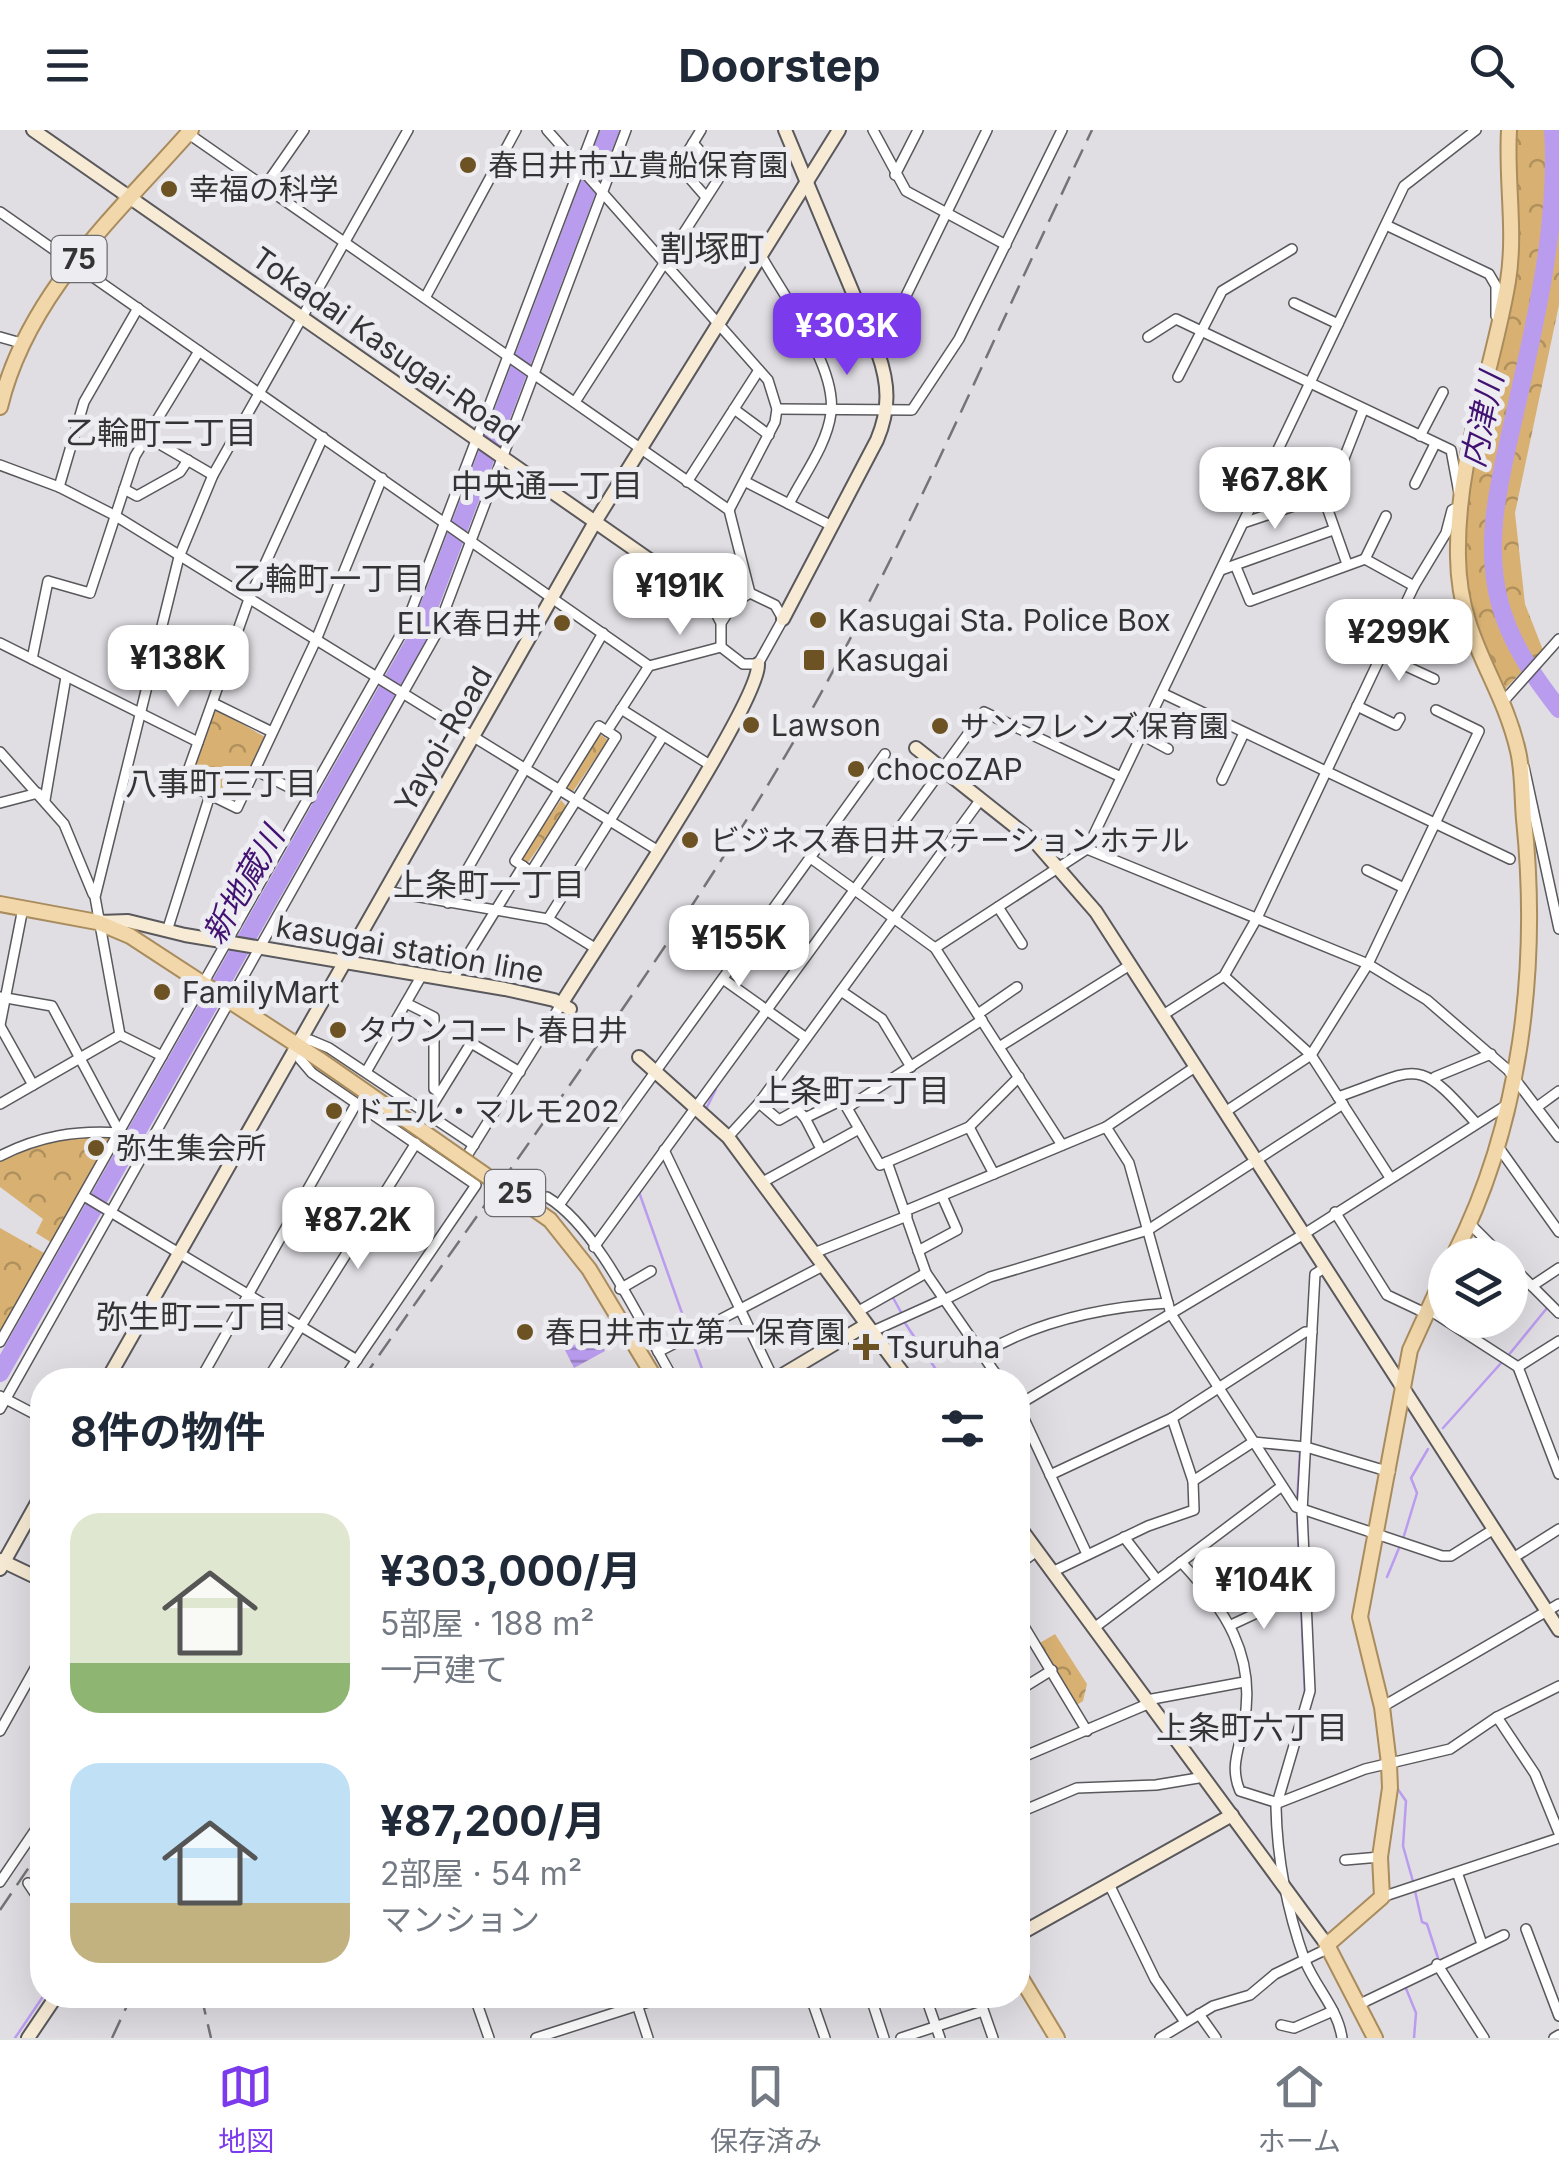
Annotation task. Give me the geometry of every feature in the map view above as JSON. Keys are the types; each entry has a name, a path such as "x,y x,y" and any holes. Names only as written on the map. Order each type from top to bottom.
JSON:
{"main road":[{"path":"1463,1238 1497,1144 1514,1079 1532,896 1519,755 1464,614 1458,574 1460,501 1471,423 1496,336 1511,247 1508,130"},
{"name":"75","path":"0,407 20,343 44,302 188,131"},
{"name":"25","path":"0,904 97,922 152,947 550,1220 589,1269 649,1368"},
{"path":"1375,2038 1328,1947 1382,1897 1380,1858 1390,1788 1389,1764 1382,1706 1360,1618 1404,1387 1428,1304"},
{"path":"1030,1994 1056,2038"}],"street":[{"name":"Tokadai Kasugai-Road","path":"34,130 710,602"},
{"path":"264,186 304,130"},
{"path":"94,897 180,557 214,475 258,392 408,130"},
{"path":"425,298 516,130"},
{"path":"547,130 768,380 777,408 770,436 729,510"},
{"path":"0,1342 379,680 405,627 448,524 594,130"},
{"path":"30,1413 2,1401 435,636 600,190 626,130"},
{"path":"701,130 678,166 706,197"},
{"path":"721,647 743,664 758,664 877,440 887,410 888,388 878,352 785,130"},
{"name":"Yayoi-Road","path":"114,1368 595,522 809,184 839,130"},
{"path":"873,130 906,191 1006,245"},
{"path":"896,175 918,130"},
{"path":"878,352 987,130"},
{"path":"777,408 912,410 959,339 1062,130"},
{"path":"934,948 1087,848 1404,186 1476,130"},
{"path":"188,131 729,510 750,592 774,605 783,619"},
{"path":"574,402 721,175 693,143"},
{"path":"0,212 649,666"},
{"path":"1386,225 1488,274 1496,286 1496,336"},
{"path":"1178,377 1222,291 1292,249"},
{"path":"762,259 823,366 832,410 824,438 789,504"},
{"path":"1294,303 1338,324"},
{"path":"60,487 84,402 138,308"},
{"path":"1148,337 1176,319 1451,450 1460,501 1414,586 1257,918 1224,976 1163,1015"},
{"path":"0,337 20,343"},
{"path":"32,659 48,581 90,594 114,516 146,436 199,351"},
{"path":"687,482 759,370"},
{"path":"1420,436 1443,392"},
{"path":"734,409 770,436"},
{"path":"1242,523 1330,494 1363,410"},
{"path":"146,436 214,475"},
{"path":"323,437 249,599 184,782 237,808 316,640 382,478"},
{"path":"1415,484 1435,444"},
{"path":"124,489 137,496 180,472 188,460"},
{"path":"0,465 60,487 114,516 656,850"},
{"path":"746,482 832,526"},
{"path":"1324,496 1347,564"},
{"path":"1365,559 1386,516"},
{"path":"1221,570 1236,568 1333,530"},
{"path":"1236,568 1250,601 1365,559 1414,586"},
{"path":"721,623 734,603 750,592"},
{"path":"710,602 734,603"},
{"path":"710,602 721,623 721,647"},
{"path":"448,903 603,632"},
{"path":"1501,704 1559,639"},
{"path":"0,643 198,742"},
{"path":"607,731 649,666 721,647"},
{"path":"1382,655 1434,679"},
{"name":"kasugai station line","path":"97,922 128,921 168,928 230,943 453,980 566,1006 595,948 756,684 758,664"},
{"path":"42,796 66,677"},
{"path":"1162,694 1510,859"},
{"path":"213,703 272,732"},
{"path":"1357,706 1396,725 1400,718"},
{"path":"621,710 710,764"},
{"path":"1225,1112 1311,1055 1368,964 1479,732 1436,710"},
{"path":"594,1247 984,712 1121,777"},
{"path":"600,726 616,736 531,872 515,861 559,790 600,726"},
{"path":"1222,780 1244,733"},
{"path":"1142,735 1168,749"},
{"path":"548,919 663,736"},
{"path":"916,748 1060,867 1096,912 1513,1558 1553,1607 1559,1630"},
{"path":"0,752 42,796 71,838 94,897 120,1035"},
{"path":"559,1204 885,754"},
{"path":"1519,755 1530,780 1559,928"},
{"path":"255,770 310,798"},
{"path":"168,928 210,795"},
{"path":"0,803 42,796"},
{"path":"728,1138 760,1104 981,798"},
{"path":"1087,848 1368,964 1427,1000 1491,1054 1557,1130"},
{"path":"812,859 934,948 1062,1145"},
{"path":"453,980 523,866"},
{"path":"1367,870 1404,888"},
{"path":"385,891 548,919 595,948"},
{"path":"998,907 1022,944"},
{"path":"23,908 0,1026 33,1085"},
{"path":"999,1047 1130,965"},
{"path":"366,1072 422,976"},
{"path":"1224,976 1311,1055 1390,1176"},
{"path":"723,979 806,1038"},
{"path":"850,1106 912,1067 1017,986"},
{"path":"841,991 882,1020 912,1067"},
{"path":"3,998 52,1006 120,1132"},
{"path":"406,1002 434,1018 434,1089 440,1092"},
{"path":"457,1171 566,1006"},
{"path":"120,1035 162,1056"},
{"path":"0,1104 120,1035"},
{"path":"351,1368 476,1184 312,1073 300,1059 298,1045 310,1040 366,1072 474,1145"},
{"path":"426,1114 471,1042 520,1072"},
{"path":"796,1367 869,1329 990,1277 1148,1230 1256,1161 1341,1100 1410,1072 1435,1077 1491,1054"},
{"path":"638,1057 696,1105 728,1138 899,1368"},
{"path":"814,1253 1106,1127 1196,1067"},
{"path":"805,1118 840,1101 850,1106 880,1165 969,1126 1018,1077"},
{"path":"1435,1077 1476,1122"},
{"path":"774,1082 795,1111 805,1118 820,1148"},
{"path":"1536,1107 1559,1090"},
{"path":"207,1368 356,1104"},
{"path":"760,1104 780,1120 795,1111"},
{"path":"1030,1398 1170,1308 1304,1234 1505,1106"},
{"path":"969,1126 994,1174"},
{"path":"1106,1127 1129,1163 1170,1308 1218,1388 1302,1511 1451,1556 1494,1528"},
{"path":"762,1182 859,1129"},
{"path":"0,1156 45,1137 120,1132"},
{"path":"275,1368 416,1143"},
{"path":"1497,1144 1559,1232"},
{"path":"664,1150 768,1368"},
{"path":"887,1162 926,1273 992,1368"},
{"path":"918,1251 957,1230 942,1196"},
{"path":"86,1197 357,1360"},
{"path":"547,1198 559,1204 594,1247 667,1368"},
{"path":"1335,1212 1386,1295 1425,1310 1518,1367 1559,1474"},
{"path":"1470,1224 1484,1238"},
{"path":"658,1352 823,1266"},
{"path":"1326,1267 1316,1274 1302,1511 1310,1691 1278,1803 1277,1826 1286,1885 1305,1960 1333,2011 1342,2038"},
{"path":"1532,1286 1559,1268"},
{"path":"620,1289 651,1271"},
{"path":"857,1312 926,1273"},
{"path":"1528,1282 1559,1313"},
{"path":"982,1354 1028,1330 1132,1306 1170,1308"},
{"path":"1050,1476 1172,1418 1312,1332"},
{"path":"1518,1367 1559,1341"},
{"path":"1052,1572 1124,1537 1194,1510 1193,1481 1172,1418"},
{"path":"1030,1432 1087,1554"},
{"path":"1193,1481 1254,1442 1306,1448 1390,1472"},
{"path":"1094,1628 1282,1486"},
{"path":"30,1515 2,1563 30,1575"},
{"path":"1513,1558 1559,1529"},
{"path":"1124,1537 1156,1580"},
{"path":"1030,1542 1328,1947 1275,1974 1250,1995 1199,2014 1160,2038"},
{"path":"1030,1557 1037,1551"},
{"path":"1181,1562 1219,1602 1231,1624 1244,1682 1245,1722 1234,1762 1240,1791"},
{"path":"1219,1602 1240,1590"},
{"path":"1231,1624 1276,1604"},
{"path":"1382,1706 1553,1607"},
{"path":"1030,1634 1088,1732"},
{"path":"1030,1684 1052,1670"},
{"path":"0,1731 30,1677"},
{"path":"1030,1755 1148,1702 1244,1682"},
{"path":"1222,1801 1240,1791 1278,1803 1389,1764 1450,1749 1497,1717 1559,1686"},
{"path":"1382,1897 1458,1875 1559,1836 1534,1774 1497,1717"},
{"path":"1030,1808 1077,1788 1156,1785 1204,1776"},
{"path":"1030,1928 1232,1816"},
{"path":"0,1882 4,1866 30,1835"},
{"path":"1345,1860 1380,1858"},
{"path":"1458,1875 1482,1944"},
{"path":"1110,1884 1154,1979 1185,2022"},
{"path":"1526,1929 1559,2016"},
{"path":"1360,2004 1436,1964 1504,1935"},
{"path":"1436,1964 1484,2038"},
{"path":"28,2038 48,2008"},
{"path":"478,2008 489,2038"},
{"path":"536,2038 615,2008"},
{"path":"639,2008 648,2038"},
{"path":"815,2008 825,2038"},
{"path":"874,2008 884,2038"},
{"path":"930,2008 940,2038"},
{"path":"982,2008 993,2038"},
{"path":"901,2038 983,2011"},
{"path":"1282,2025 1294,2028 1333,2011"},
{"path":"1199,2014 1216,2038"}],"green space":[{"path":"1510,130 1559,130 1559,305 1515,513 1525,604 1543,650 1501,693 1477,643 1463,588 1464,495 1506,311"},
{"path":"218,710 265,737 236,799 231,801 191,777"},
{"path":"599,733 608,740 572,793 566,785"},
{"path":"561,800 567,807 527,864 522,857"},
{"path":"109,1136 111,1140 52,1243 36,1233 43,1219 0,1187 0,1161 56,1139"},
{"path":"0,1228 46,1254 0,1334"},
{"path":"1055,1634 1087,1684 1083,1701 1075,1706 1038,1644"}],"shaded area":[{"path":"595,1334 605,1351 574,1368 565,1350"}],"waterway":[{"name":"新地蔵川","path":"0,1373 418,636 610,130"},
{"name":"内津川","path":"1553,130 1549,235 1500,481 1493,555 1500,604 1510,633 1559,709"},
{"name":"内津川","path":"1552,218 1559,219"},
{"path":"1501,1101 1506,1085"},
{"path":"707,1107 716,1089"},
{"path":"639,1192 688,1330"},
{"path":"892,1296 902,1314"},
{"path":"1507,1357 1547,1308"},
{"path":"905,1323 935,1368"},
{"path":"691,1338 702,1368"},
{"path":"1443,1428 1502,1362"},
{"path":"1301,1444 1305,1382"},
{"path":"1403,1539 1417,1493 1411,1478 1428,1449"},
{"path":"1297,1503 1300,1451"},
{"path":"1297,1512 1305,1696"},
{"path":"1387,1577 1399,1548"},
{"path":"1397,1788 1406,1801 1403,1846 1414,1885"},
{"path":"1272,1812 1276,1858"},
{"path":"1415,1891 1422,1922 1427,1924 1438,1958"},
{"path":"1405,1986 1416,2013 1414,2038"},
{"path":"15,2038 35,2008"}],"railway":[{"path":"370,1368 639,985 794,741 912,515 1092,130"},
{"path":"0,1910 30,1866"},
{"path":"112,2038 126,2008"},
{"path":"204,2008 211,2038"}],"place":[{"name":"春日井市立貴船保育園","path":"468,165"},
{"name":"幸福の科学","path":"169,189"},
{"name":"Kasugai Sta. Police Box","path":"818,620"},
{"name":"ELK春日井","path":"562,623"},
{"name":"Kasugai","path":"814,660"},
{"name":"Lawson","path":"751,725"},
{"name":"サンフレンズ保育園","path":"940,726"},
{"name":"chocoZAP","path":"856,769"},
{"name":"ビジネス春日井ステーションホテル","path":"690,840"},
{"name":"FamilyMart","path":"162,992"},
{"name":"タウンコート春日井","path":"338,1030"},
{"name":"ドエル・マルモ202","path":"334,1111"},
{"name":"弥生集会所","path":"96,1148"},
{"name":"春日井市立第一保育園","path":"525,1332"},
{"name":"Tsuruha","path":"866,1347"}],"district":[{"name":"割塚町","path":"712,248"},
{"name":"乙輪町二丁目","path":"161,432"},
{"name":"中央通一丁目","path":"547,485"},
{"name":"乙輪町一丁目","path":"329,578"},
{"name":"八事町三丁目","path":"221,783"},
{"name":"上条町一丁目","path":"489,884"},
{"name":"上条町二丁目","path":"854,1090"},
{"name":"弥生町二丁目","path":"192,1316"},
{"name":"上条町六丁目","path":"1252,1727"}]}
